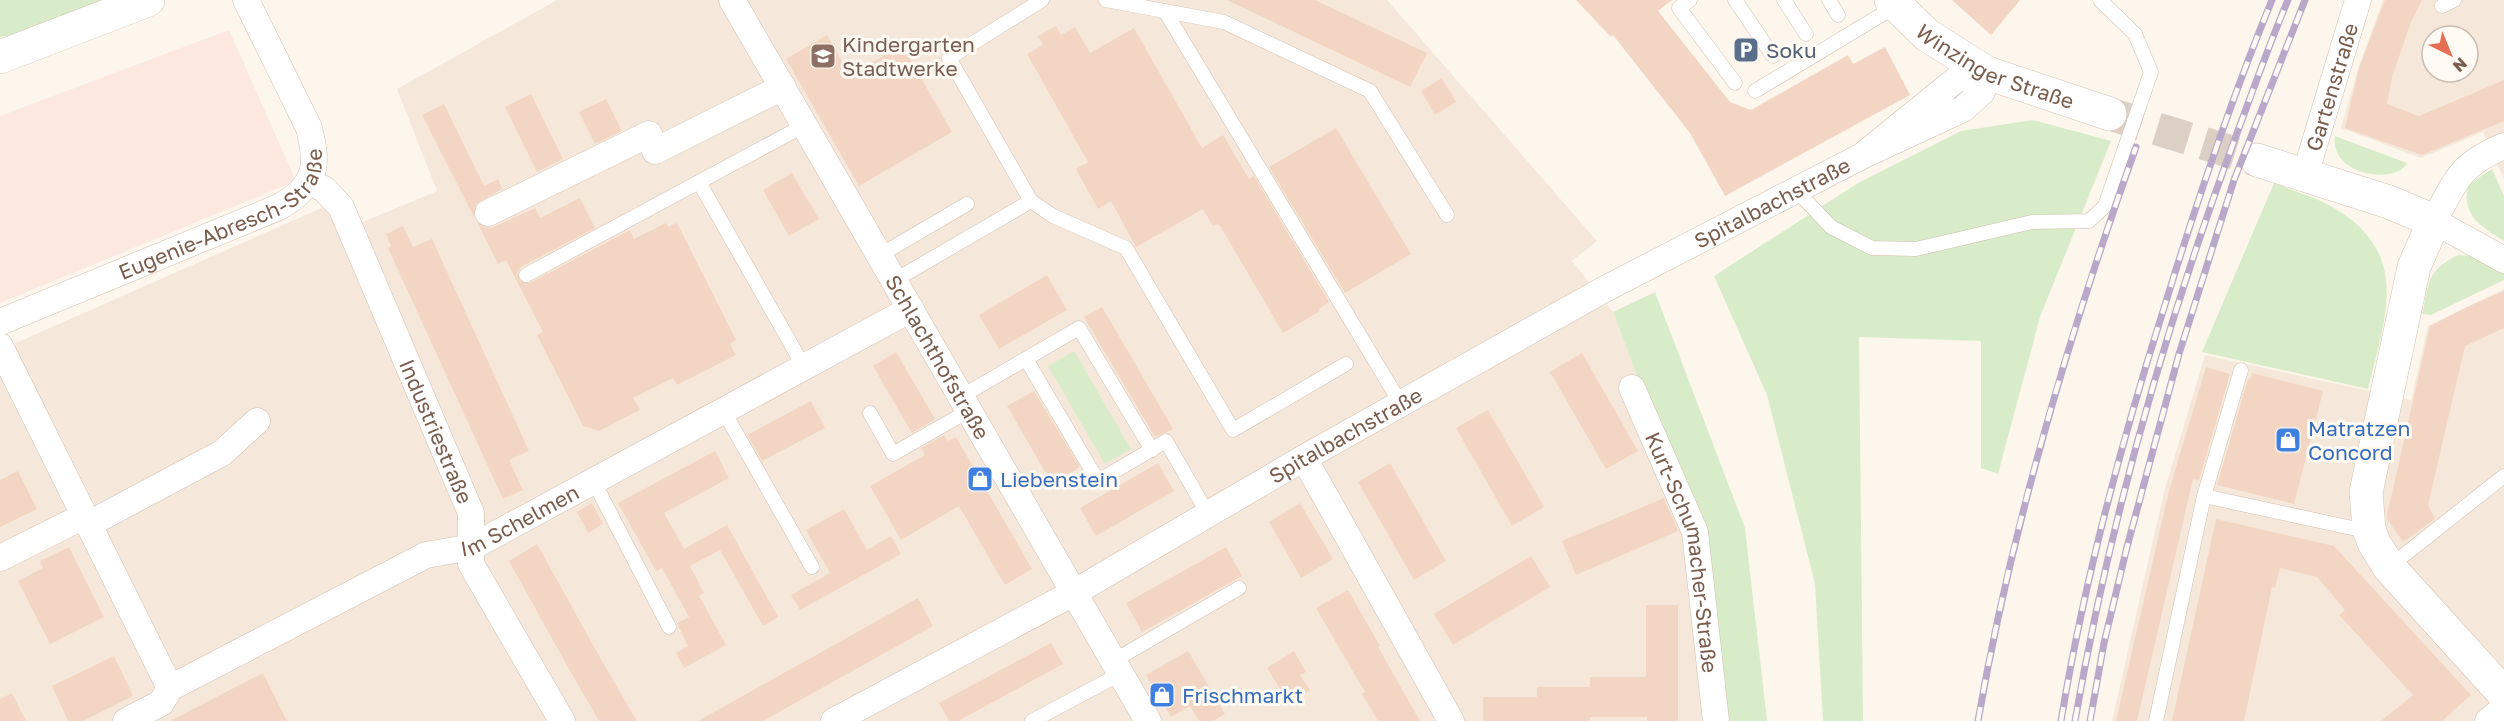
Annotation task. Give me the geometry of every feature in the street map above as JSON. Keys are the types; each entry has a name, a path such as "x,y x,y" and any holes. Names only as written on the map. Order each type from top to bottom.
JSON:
{"street":[{"path":"0,57 148,0"},
{"name":"Eugenie-Abresch-Straße","path":"0,322 279,207 295,198 309,182 315,151 309,128 246,0"},
{"name":"Schlachthofstraße","path":"732,0 1148,721"},
{"name":"Gartenstraße","path":"2305,175 2358,0"},
{"name":"Winzinger Straße","path":"1894,3 1927,35 1987,73 2110,114"},
{"name":"Spitalbachstraße","path":"834,721 1075,592 1304,458 1603,291 1862,156 1957,79 1987,73"},
{"path":"488,213 649,134 656,151 783,87"},
{"path":"2504,146 2467,166 2457,179 2434,221 2414,267 2366,492 2369,529 2374,543 2389,567 2504,694"},
{"path":"2257,160 2360,192 2434,221 2504,260"},
{"name":"Industriestraße","path":"309,182 324,189 341,207 471,513 471,564 562,721"},
{"path":"2360,192 2379,205 2401,229 2412,254 2414,267"},
{"name":"Im Schelmen","path":"126,721 161,703 170,688 426,555 472,547 911,309"},
{"path":"0,346 170,688"},
{"name":"Kurt-Schumacher-Straße","path":"1632,388 1695,532 1716,721"},
{"path":"0,558 86,520 222,453 257,421"},
{"path":"1304,458 1451,721"},
{"path":"2488,721 2504,708"}],"lane":[{"path":"1042,0 949,58 1031,201 1053,216 1126,248 1233,430 1346,364"},
{"path":"1106,0 1224,22 1370,91 1447,215"},
{"path":"1690,0 1679,8 1735,83"},
{"path":"1735,0 1773,56"},
{"path":"1784,0 1806,34"},
{"path":"1829,0 1838,15"},
{"path":"1796,190 1831,227 1872,248 1916,249 2032,222 2089,221 2104,206 2151,72 2135,34 2100,0"},
{"path":"1755,91 1894,3"},
{"path":"1165,11 1401,404"},
{"path":"526,274 805,125"},
{"path":"699,182 804,367"},
{"path":"895,280 1031,201"},
{"path":"880,255 967,204"},
{"path":"870,413 893,454 1026,358 1079,328 1152,450"},
{"path":"1026,358 1098,481 1166,441 1208,514"},
{"path":"2156,721 2204,496 2241,370"},
{"path":"723,410 812,567"},
{"path":"2389,567 2504,476"},
{"path":"593,480 669,627"},
{"path":"2204,496 2352,528 2369,529"},
{"path":"1032,721 1239,588"}],"shaded area":[{"path":"557,0 1387,0 1597,241 1572,261 1613,312 1670,465 1728,721 0,721 0,350 326,206 346,229 437,191 397,89"},
{"path":"2383,0 2504,0 2504,179 2483,132 2421,158 2341,128 2358,69"},
{"path":"229,30 296,181 0,303 0,116"},
{"path":"2504,289 2504,721 2112,721 2164,492 2205,355 2411,400 2428,326"}],"green space":[{"path":"0,0 105,0 0,37"},
{"path":"2033,120 2111,141 2040,317 1998,474 1981,468 1981,341 1859,337 1863,721 1823,721 1815,584 1767,395 1714,276 1858,183 1961,131"},
{"path":"2335,136 2407,163 2401,170 2391,174 2365,173 2342,160 2336,150"},
{"path":"2492,169 2504,196 2504,241 2480,225 2470,212 2468,205 2468,185"},
{"path":"2274,183 2334,208 2359,226 2375,246 2384,267 2387,289 2381,337 2368,389 2202,352"},
{"path":"2458,255 2474,256 2504,271 2504,280 2431,315 2422,314 2431,278 2440,267"},
{"path":"1655,292 1745,528 1767,721 1728,721 1670,465 1613,312"},
{"path":"1074,351 1131,449 1105,464 1048,366"}],"building":[{"path":"1227,0 1315,0 1427,53 1410,87"},
{"path":"1576,0 1672,0 1658,11 1730,102 1751,110 1848,55 1853,64 1885,47 1910,95 1725,196 1690,133 1613,35 1611,37"},
{"path":"1952,0 2020,0 1991,35"},
{"path":"2385,0 2422,0 2411,22 2392,77 2387,104 2419,116 2504,80 2504,121 2422,155 2345,128 2359,68"},
{"path":"1056,26 1061,35 1075,27 1090,53 1134,28 1202,148 1223,135 1249,179 1254,176 1329,302 1319,309 1320,311 1283,333 1219,224 1213,226 1203,209 1136,247 1111,201 1098,209 1076,169 1088,162 1027,54 1043,45 1038,36"},
{"path":"827,35 850,75 902,45 952,132 859,186 786,59"},
{"path":"1442,78 1456,102 1435,115 1421,91"},
{"path":"531,94 563,159 537,172 505,107"},
{"path":"606,99 622,131 595,144 579,112"},
{"path":"444,104 484,186 498,179 502,189 476,204 474,217 422,115"},
{"path":"1336,128 1411,254 1345,293 1269,167"},
{"path":"792,173 819,219 789,236 763,190"},
{"path":"580,198 595,228 521,267 517,274 521,282 530,283 630,230 634,239 666,223 668,227 677,223 736,340 730,344 736,355 677,385 673,378 633,398 640,410 599,431 583,426 537,335 543,332 506,260 498,264 477,222 486,228 494,227 535,208 540,218"},
{"path":"403,226 413,247 432,239 529,451 509,460 523,490 503,499 388,248 391,246 386,234"},
{"path":"1047,275 1067,310 999,349 979,315"},
{"path":"2504,291 2504,328 2465,346 2428,505 2435,519 2403,542 2387,519 2387,515 2430,326"},
{"path":"1102,307 1173,429 1155,437 1084,317"},
{"path":"896,352 935,419 912,433 873,366"},
{"path":"1582,353 1638,451 1606,469 1550,372"},
{"path":"2206,367 2230,374 2199,480 2193,479 2137,721 2116,721 2169,491"},
{"path":"2252,373 2323,391 2294,504 2217,485 2248,379 2250,380"},
{"path":"1034,391 1080,467 1052,484 1007,406"},
{"path":"811,401 825,428 762,461 747,435"},
{"path":"1488,410 1544,507 1512,526 1456,428"},
{"path":"944,435 948,441 956,437 1032,569 1005,585 959,506 901,540 870,486 925,455 921,448"},
{"path":"715,451 729,478 664,513 684,549 727,525 778,617 763,626 720,550 690,566 704,593 699,596 726,645 684,668 676,653 688,646 677,623 689,617 662,568 656,571 618,503"},
{"path":"1158,463 1174,491 1096,536 1080,508"},
{"path":"1390,463 1446,561 1414,580 1358,482"},
{"path":"18,471 37,509 0,527 0,480"},
{"path":"1664,498 1678,531 1576,575 1562,541"},
{"path":"592,503 603,524 588,533 577,512"},
{"path":"1300,503 1333,559 1301,578 1269,522"},
{"path":"844,509 867,550 891,536 901,554 800,610 791,595 830,573 806,530"},
{"path":"2216,519 2334,546 2471,695 2442,721 2381,721 2413,695 2339,615 2345,610 2317,577 2280,568 2275,588 2272,587 2244,721 2172,721"},
{"path":"537,544 637,721 599,721 569,669 509,561"},
{"path":"69,547 104,617 50,644 18,581 43,568 40,561"},
{"path":"1226,547 1242,576 1142,632 1126,603"},
{"path":"1531,556 1550,587 1453,645 1434,614"},
{"path":"1348,590 1420,721 1378,721 1362,694 1365,692 1316,608"},
{"path":"918,598 933,626 763,721 698,721"},
{"path":"1646,605 1678,605 1678,721 1647,721 1647,717 1590,717 1590,721 1483,721 1483,697 1537,697 1537,687 1590,687 1590,677 1646,677"},
{"path":"1051,643 1063,664 958,721 949,721 939,703"},
{"path":"1188,651 1225,714 1213,721 1199,721 1190,706 1171,717 1146,675"},
{"path":"1294,651 1306,672 1300,675 1310,690 1289,703 1267,668"},
{"path":"114,656 133,696 83,721 68,721 52,686"},
{"path":"263,673 287,721 170,721"},
{"path":"12,693 26,721 0,721 0,699"}],"tunnel":[{"path":"2110,114 2257,160"}],"railway":[{"path":"2061,721 2092,564 2133,410 2201,191 2272,0"},
{"path":"2075,721 2104,574 2162,357 2208,214 2288,0"},
{"path":"2090,721 2104,643 2127,547 2179,354 2234,180 2305,0"},
{"path":"1978,721 2025,503 2088,288 2136,147"}],"place":[{"name":"Soku","path":"1746,50"},
{"name":"Kindergarten Stadtwerke","path":"823,56"},
{"name":"Matratzen Concord","path":"2288,440"},
{"name":"Liebenstein","path":"980,479"},
{"name":"Frischmarkt","path":"1162,695"}]}
